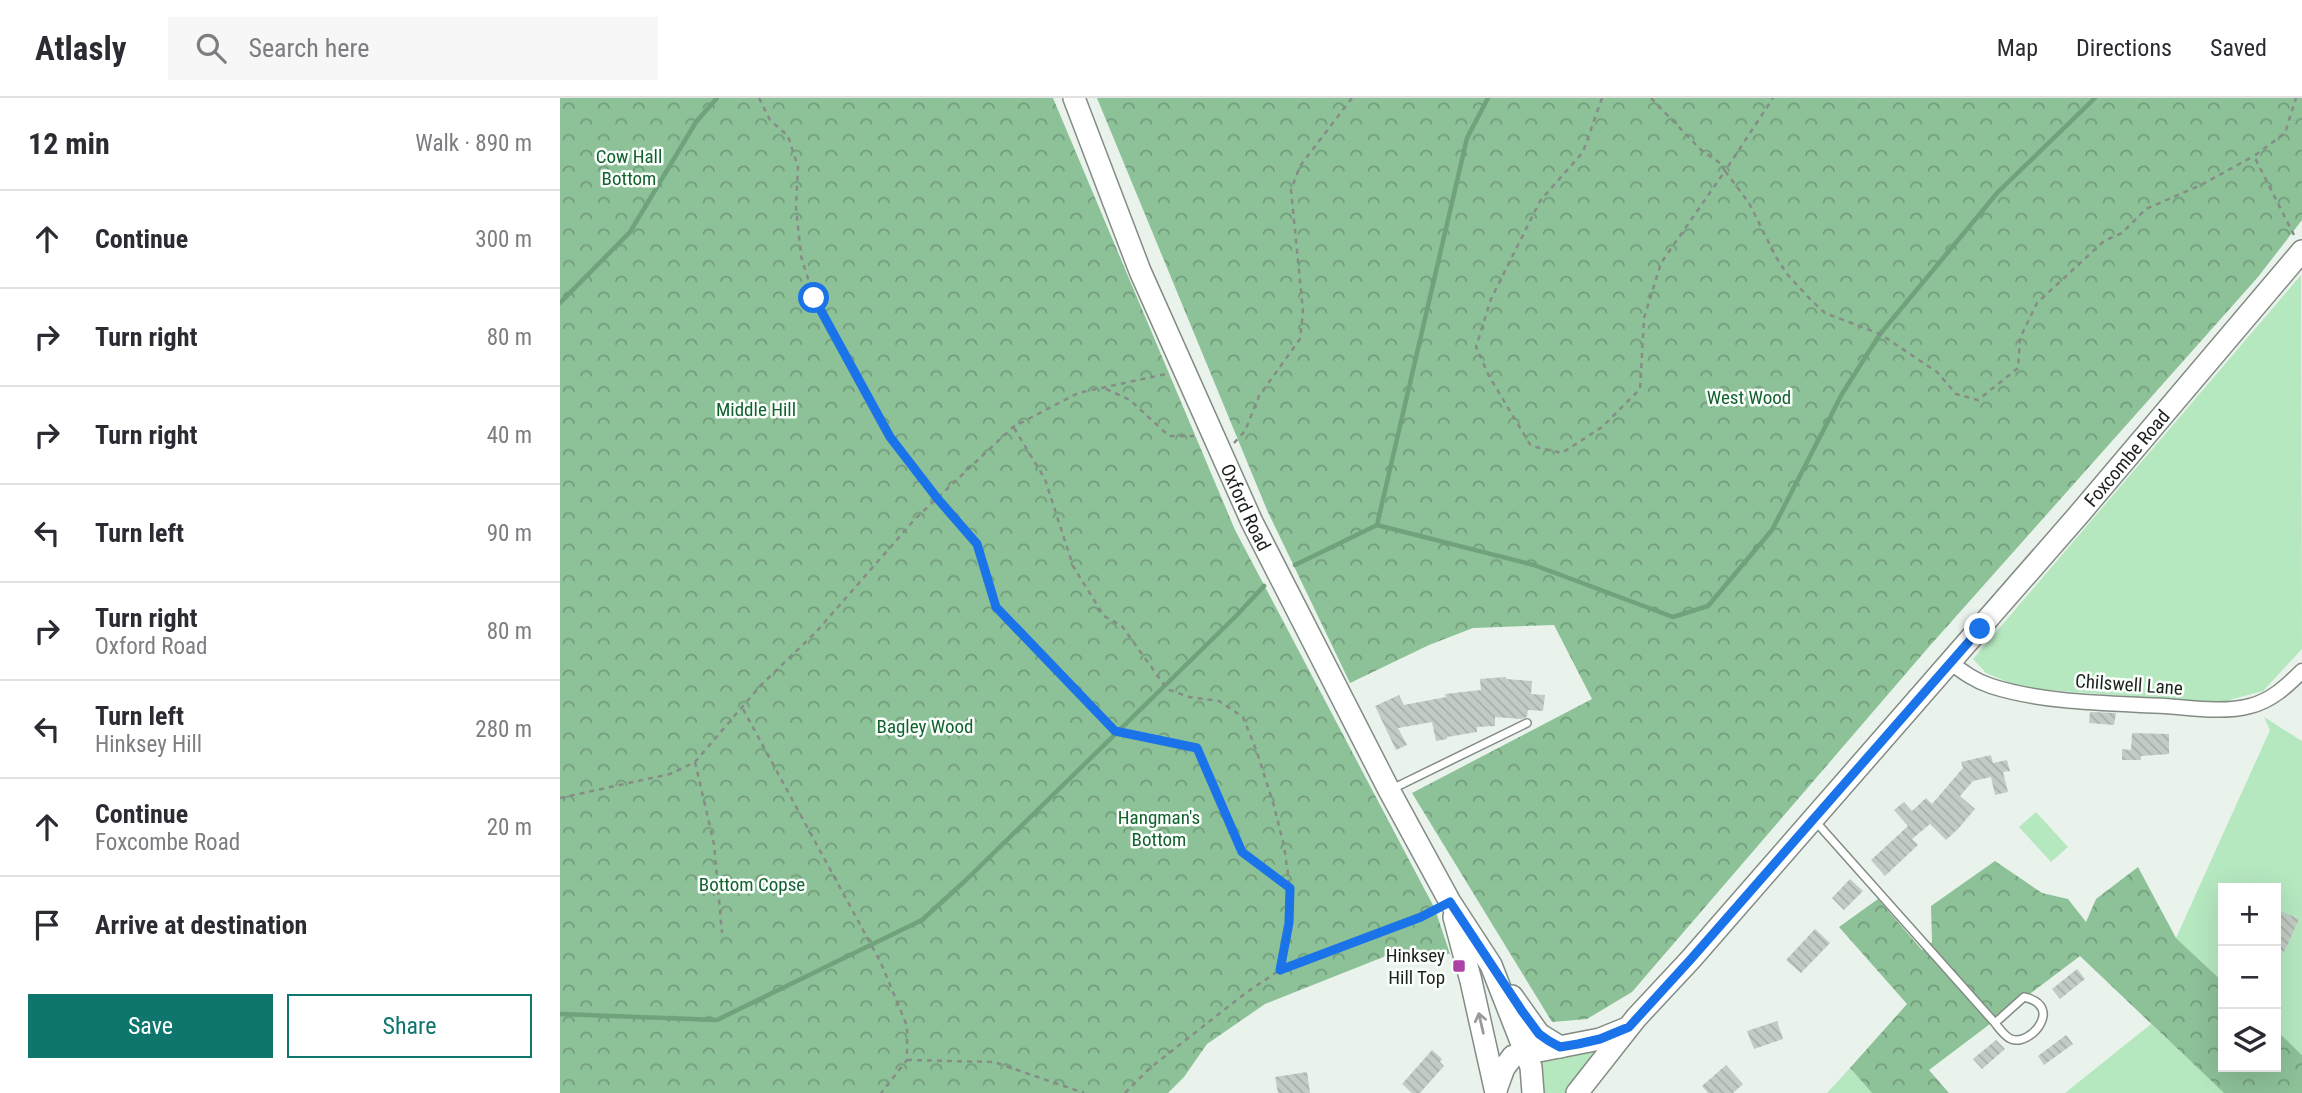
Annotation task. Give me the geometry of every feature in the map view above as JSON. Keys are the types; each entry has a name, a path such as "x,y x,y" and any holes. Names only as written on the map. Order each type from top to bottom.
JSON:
{"street":[{"name":"Oxford Road","path":"1074,98 1140,271 1252,522 1389,790 1450,902 1491,965 1539,1034 1560,1047"},
{"name":"Foxcombe Road","path":"1577,1093 1629,1027 2081,512 2299,245"},
{"name":"Chilswell Lane","path":"1950,662 1965,674 2012,692 2075,701 2234,709 2265,701 2302,671"},
{"name":"Oxford Road","path":"1450,902 1496,1091"},
{"name":"Oxford Road","path":"1491,965 1526,1052 1534,1084 1533,1093"},
{"path":"1496,1091 1504,1068 1513,1056 1600,1039 1629,1027"}],"lane":[{"path":"1389,790 1527,723"},
{"path":"1814,818 1994,1023 2008,1038 2022,1039 2042,1023 2044,1014 2033,999 2024,997 1994,1023"}],"path":[{"path":"759,98 770,120 788,136 798,167 796,207 801,256 814,298 890,437 977,544 996,607 1115,731 1197,748 1242,852 1290,888"},
{"path":"1104,388 1130,400 1168,436 1194,435 1206,455 1237,441 1245,431 1259,396 1300,339 1303,301 1291,190 1300,166 1352,98"},
{"path":"1602,98 1583,152 1540,201 1491,299 1476,347 1489,376 1531,446 1562,453 1602,427 1640,389 1644,318 1661,263 1773,98"},
{"path":"1651,98 1700,150 1720,163 1749,203 1787,274 1825,313 1880,334 1937,372 1956,394 1978,400 2018,368 2020,338 2037,303 2094,250 2122,233 2146,208 2201,185 2254,156 2285,133 2296,98"},
{"path":"2254,156 2299,245"},
{"path":"560,798 670,774 695,762 761,685 816,632 915,519 1013,427 1078,393 1160,377 1168,373"},
{"path":"1013,427 1045,479 1073,566 1104,616 1122,626 1167,689 1189,697 1219,701 1243,717 1257,752 1284,846 1290,888 1289,923 1280,970"},
{"path":"743,709 881,963 907,1026 907,1060 881,1093"},
{"path":"695,762 714,844 722,933"},
{"path":"1125,1093 1150,1068 1247,992 1280,970 1421,917 1450,902"},
{"path":"907,1060 994,1062 1084,1093"}],"green space":[{"name":"Bagley Wood","path":"560,98 1053,98 1235,530 1435,909 1450,954 1401,950 1265,1004 1207,1044 1184,1077 1168,1093 560,1093"},
{"name":"West Wood","path":"1097,98 2302,98 2302,220 2258,277 1927,649 1632,992 1587,1019 1552,1022 1412,793 1592,699 1554,625 1473,628 1429,645 1350,683 1267,510"},
{"path":"2301,275 2302,649 2263,691 2218,703 2022,688 1986,673 1973,659"},
{"path":"2264,717 2302,741 2302,1055 2281,1035 2281,883 2218,883 2218,977 2176,938 2270,730"},
{"path":"2036,812 2068,847 2051,862 2019,827"},
{"path":"1995,861 2042,893 2068,899 2086,922 2096,899 2138,867 2176,938 2218,977 2218,1072 2281,1072 2281,1035 2302,1055 2302,1093 2224,1093 2080,956 1929,1070 1949,1093 1872,1093 1850,1068 1907,1004 1839,927 1878,899 1922,950 1932,942 1931,906"},
{"path":"2151,1024 2224,1093 2065,1093"},
{"path":"1597,1046 1602,1050 1566,1093 1544,1093 1539,1057"},
{"path":"1850,1068 1872,1093 1827,1093"}],"building":[{"path":"1506,677 1532,681 1531,694 1545,695 1543,711 1528,710 1527,717 1521,719 1495,717 1495,726 1477,727 1477,732 1436,741 1432,722 1398,728 1407,745 1396,750 1375,706 1399,695 1404,705 1446,697 1445,694 1481,690 1480,679"},
{"path":"2090,712 2116,713 2114,725 2089,723"},
{"path":"2132,733 2169,734 2169,754 2141,756 2141,760 2122,760 2122,749 2131,750"},
{"path":"1991,755 1993,763 2007,760 2010,771 2003,772 2008,792 1995,795 1991,777 1973,781 1960,796 1975,809 1958,829 1946,840 1930,824 1912,839 1918,845 1885,876 1871,860 1908,826 1894,810 1904,802 1912,811 1926,798 1932,804 1963,768 1961,762"},
{"path":"1850,879 1863,891 1844,910 1832,898"},
{"path":"2281,911 2299,919 2284,952 2281,950"},
{"path":"1815,929 1830,943 1801,973 1786,960"},
{"path":"2077,969 2085,979 2060,999 2052,989"},
{"path":"1777,1021 1783,1039 1754,1049 1747,1031"},
{"path":"2066,1035 2073,1044 2044,1065 2038,1056"},
{"path":"1996,1040 2005,1049 1982,1069 1973,1059"},
{"path":"1432,1050 1442,1059 1440,1062 1444,1066 1420,1093 1412,1093 1402,1084"},
{"path":"1726,1065 1743,1084 1733,1093 1708,1093 1702,1086"},
{"path":"1307,1072 1310,1093 1278,1093 1275,1077"}],"waterway":[{"path":"560,303 630,232 696,122 717,98"},
{"path":"1295,565 1377,525 1467,138 1488,98"},
{"path":"1377,525 1534,565 1673,617 1708,606 1772,530 1842,394 1880,334 1998,192 2095,98"},
{"path":"560,1014 717,1020 922,920 965,881 1264,586"}],"place":[{"name":"Hinksey Hill Top","path":"1459,966"}],"route":[{"path":"814,298 890,437 977,544 996,607 1115,731 1197,748 1242,852 1290,888 1289,923 1280,970 1421,917 1450,902 1522,1011 1539,1034 1549,1041 1560,1047 1578,1044 1600,1039 1629,1027 1980,629"}],"park label":[{"name":"Cow Hall Bottom","path":"629,167"},
{"name":"Middle Hill","path":"756,409"},
{"name":"Hangman's Bottom","path":"1159,828"},
{"name":"Bottom Copse","path":"752,884"}]}
